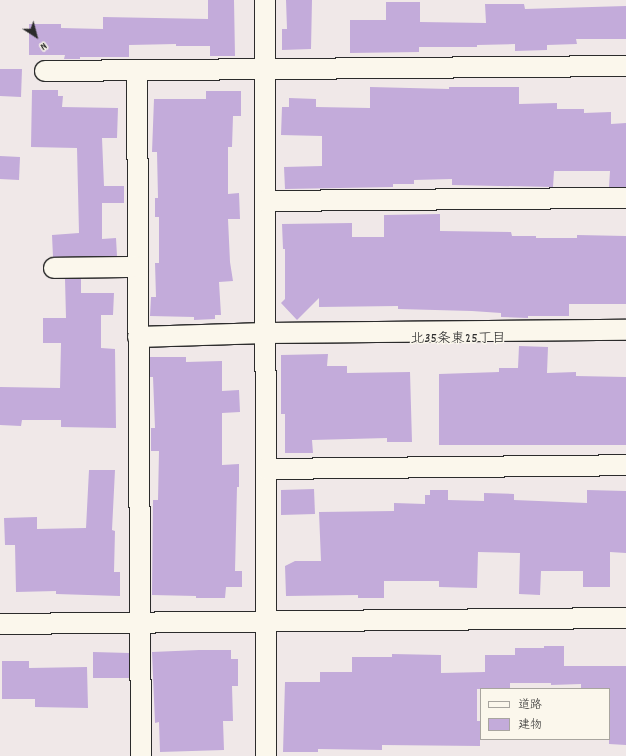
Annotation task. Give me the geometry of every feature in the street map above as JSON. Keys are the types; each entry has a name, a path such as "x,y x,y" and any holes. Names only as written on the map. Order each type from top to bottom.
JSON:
{"street":[{"path":"265,0 266,756"},
{"path":"45,71 626,66"},
{"path":"137,70 141,756"},
{"path":"265,201 626,198"},
{"path":"54,268 138,267"},
{"path":"138,337 266,332 626,330"},
{"path":"266,469 626,465"},
{"path":"0,624 626,618"}],"building":[{"path":"208,0 234,0 235,56 210,56 210,46 176,46 176,44 129,45 129,57 80,57 80,59 64,59 65,55 29,55 29,24 61,24 61,28 103,29 103,17 208,19"},
{"path":"286,0 312,0 311,49 282,50 282,29 287,29"},
{"path":"386,2 420,2 420,22 486,23 485,4 524,4 525,9 626,6 626,39 576,39 577,44 547,45 547,50 515,51 515,44 477,45 477,47 419,47 419,52 350,53 350,20 386,20"},
{"path":"0,69 22,69 21,97 0,96"},
{"path":"370,87 449,89 449,87 519,87 519,104 557,103 557,109 584,109 584,113 611,112 611,124 626,123 626,187 609,187 610,171 554,171 553,187 452,185 452,179 414,180 414,184 393,184 393,187 285,189 284,167 322,166 322,136 281,135 282,107 289,107 289,98 316,99 316,107 370,108"},
{"path":"32,90 58,90 58,96 63,96 62,107 118,108 117,138 102,138 104,186 124,186 124,203 102,203 102,239 116,238 117,256 53,257 52,235 79,233 77,148 31,147"},
{"path":"206,91 241,91 241,116 233,116 232,147 228,147 228,194 239,193 240,219 228,219 230,262 233,281 219,282 221,315 215,315 215,319 194,320 194,317 150,316 151,297 156,297 155,263 159,263 159,217 155,217 155,198 158,198 157,152 152,152 154,99 206,99"},
{"path":"0,156 20,157 19,180 0,179"},
{"path":"440,214 440,231 511,232 512,236 536,236 536,238 577,238 577,235 626,236 626,304 569,304 569,316 528,316 528,318 501,317 501,313 398,309 398,306 319,307 319,298 297,320 281,303 285,299 285,249 283,249 282,224 352,223 352,237 384,237 384,215"},
{"path":"65,279 81,279 81,293 114,293 113,315 101,315 101,348 115,349 116,428 61,427 61,420 22,420 21,426 0,425 0,387 60,388 61,343 43,343 43,318 66,318"},
{"path":"519,346 548,347 547,373 576,372 576,376 626,377 626,445 439,445 439,374 499,372 499,368 518,368"},
{"path":"328,354 327,366 347,366 347,373 410,372 412,442 387,442 387,438 312,440 313,453 285,453 285,414 281,414 281,355"},
{"path":"150,357 186,357 186,362 222,361 222,391 239,390 240,412 222,413 222,465 239,464 235,571 242,571 242,587 226,587 225,598 152,595 153,500 158,500 159,451 151,451 151,428 155,428 153,377 150,377"},
{"path":"89,470 115,470 112,530 115,531 114,572 120,572 120,596 56,594 56,591 16,592 15,545 5,545 4,518 37,517 37,529 86,528"},
{"path":"314,489 315,514 281,515 281,490"},
{"path":"430,490 448,490 448,500 484,501 484,493 514,494 514,500 587,503 587,490 626,491 626,553 610,552 610,587 583,587 583,571 541,571 540,595 519,594 520,553 478,552 477,588 439,587 439,581 384,581 384,598 358,598 358,595 286,596 285,566 295,561 321,561 319,512 394,511 394,503 425,504 425,495 430,495"},
{"path":"544,646 564,646 564,666 626,666 626,745 609,744 610,688 581,688 581,684 551,685 551,683 510,683 510,688 477,689 477,721 480,721 480,746 382,745 382,750 318,749 318,752 283,752 285,682 320,682 320,672 352,672 352,657 392,657 392,654 441,655 441,673 485,672 485,655 515,655 515,648 544,648"},
{"path":"231,650 231,659 238,659 238,686 232,686 233,721 223,721 224,750 160,752 159,722 155,723 152,652"},
{"path":"93,652 129,653 129,678 93,678"},
{"path":"2,661 29,661 29,668 87,667 88,708 35,707 35,699 2,699"}],"district":[{"name":"北35条東25丁目","path":"458,339"}]}
